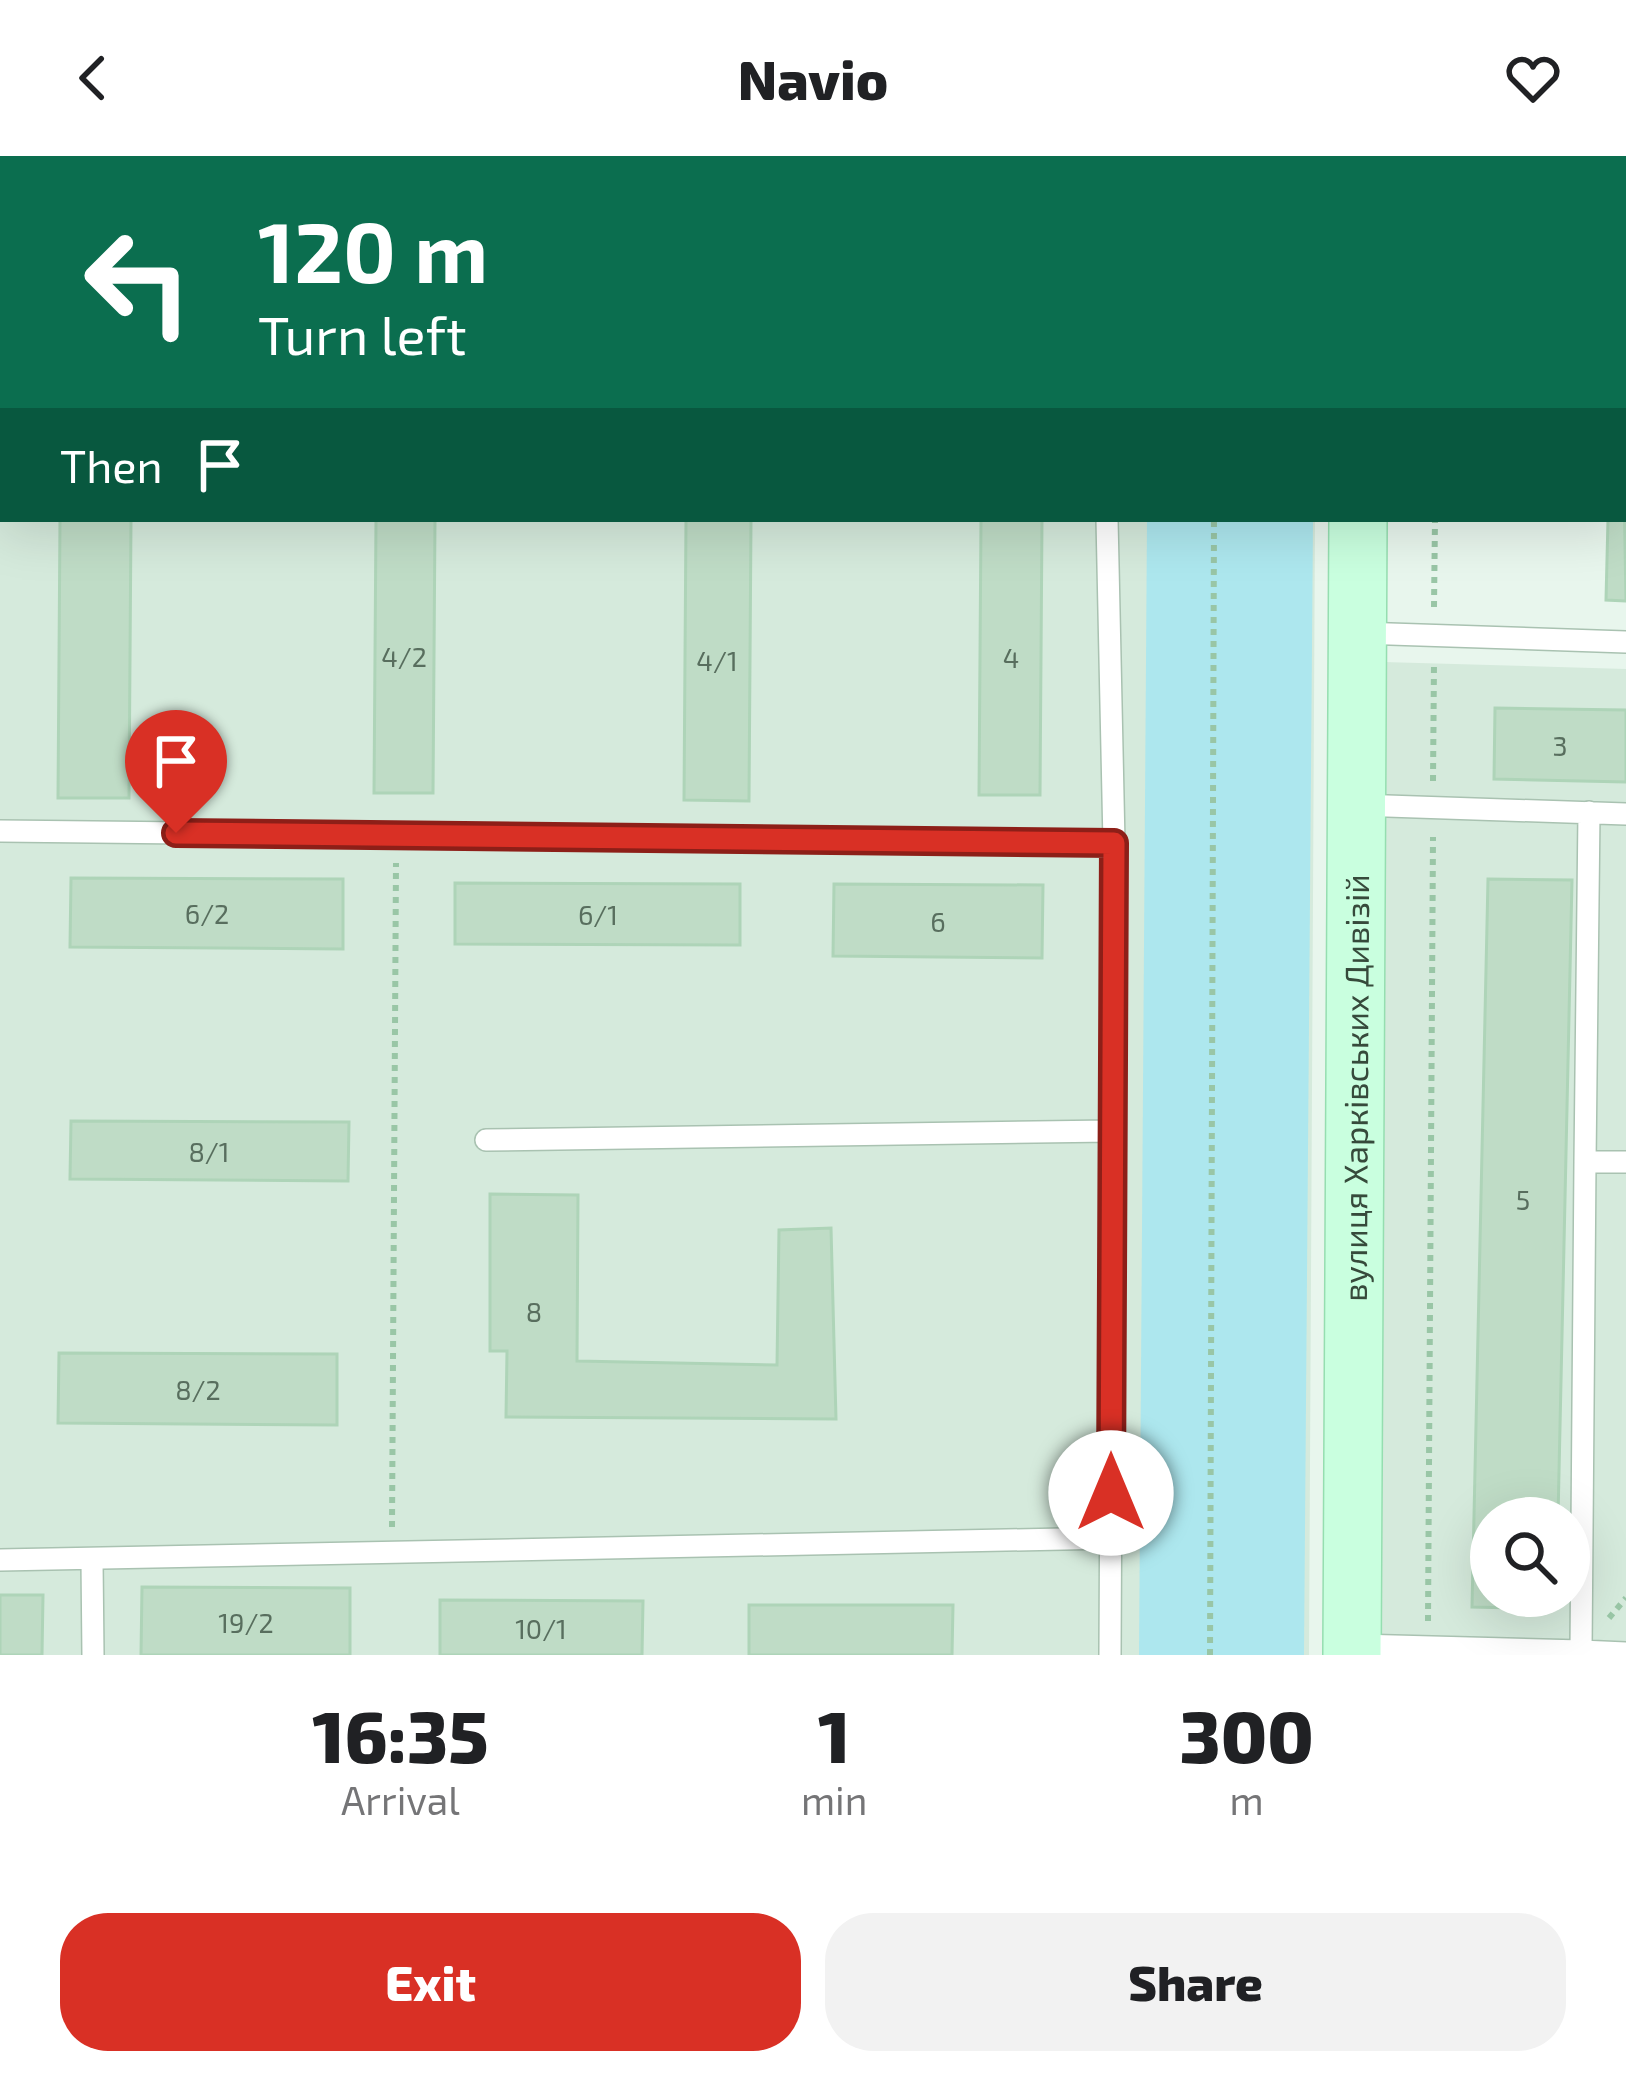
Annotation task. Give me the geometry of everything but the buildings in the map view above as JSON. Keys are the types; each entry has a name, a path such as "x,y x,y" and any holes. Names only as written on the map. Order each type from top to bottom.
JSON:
{"street":[{"name":"вулиця Харківських Дивізій","path":"1352,1650 1358,522"}],"lane":[{"path":"1107,522 1114,843 1109,1655"},
{"path":"1359,633 1626,642"},
{"path":"1358,805 1626,814"},
{"path":"1581,1651 1589,812"},
{"path":"0,831 1114,843"},
{"path":"486,1141 1111,1131"},
{"path":"1585,1162 1626,1162"},
{"path":"0,1560 1111,1538"},
{"path":"92,1561 93,1655"},
{"path":"1352,1650 1626,1653"}],"path":[{"path":"1210,1655 1214,522"},
{"path":"1428,1648 1435,522"},
{"path":"392,1554 396,835"}],"shaded area":[{"path":"0,522 1315,522 1309,1655 0,1655"},
{"path":"1147,522 1313,522 1304,1655 1139,1655"},
{"path":"1383,662 1626,669 1626,1655 1382,1655"}],"route":[{"path":"176,833 1114,843 1111,1493"}]}
